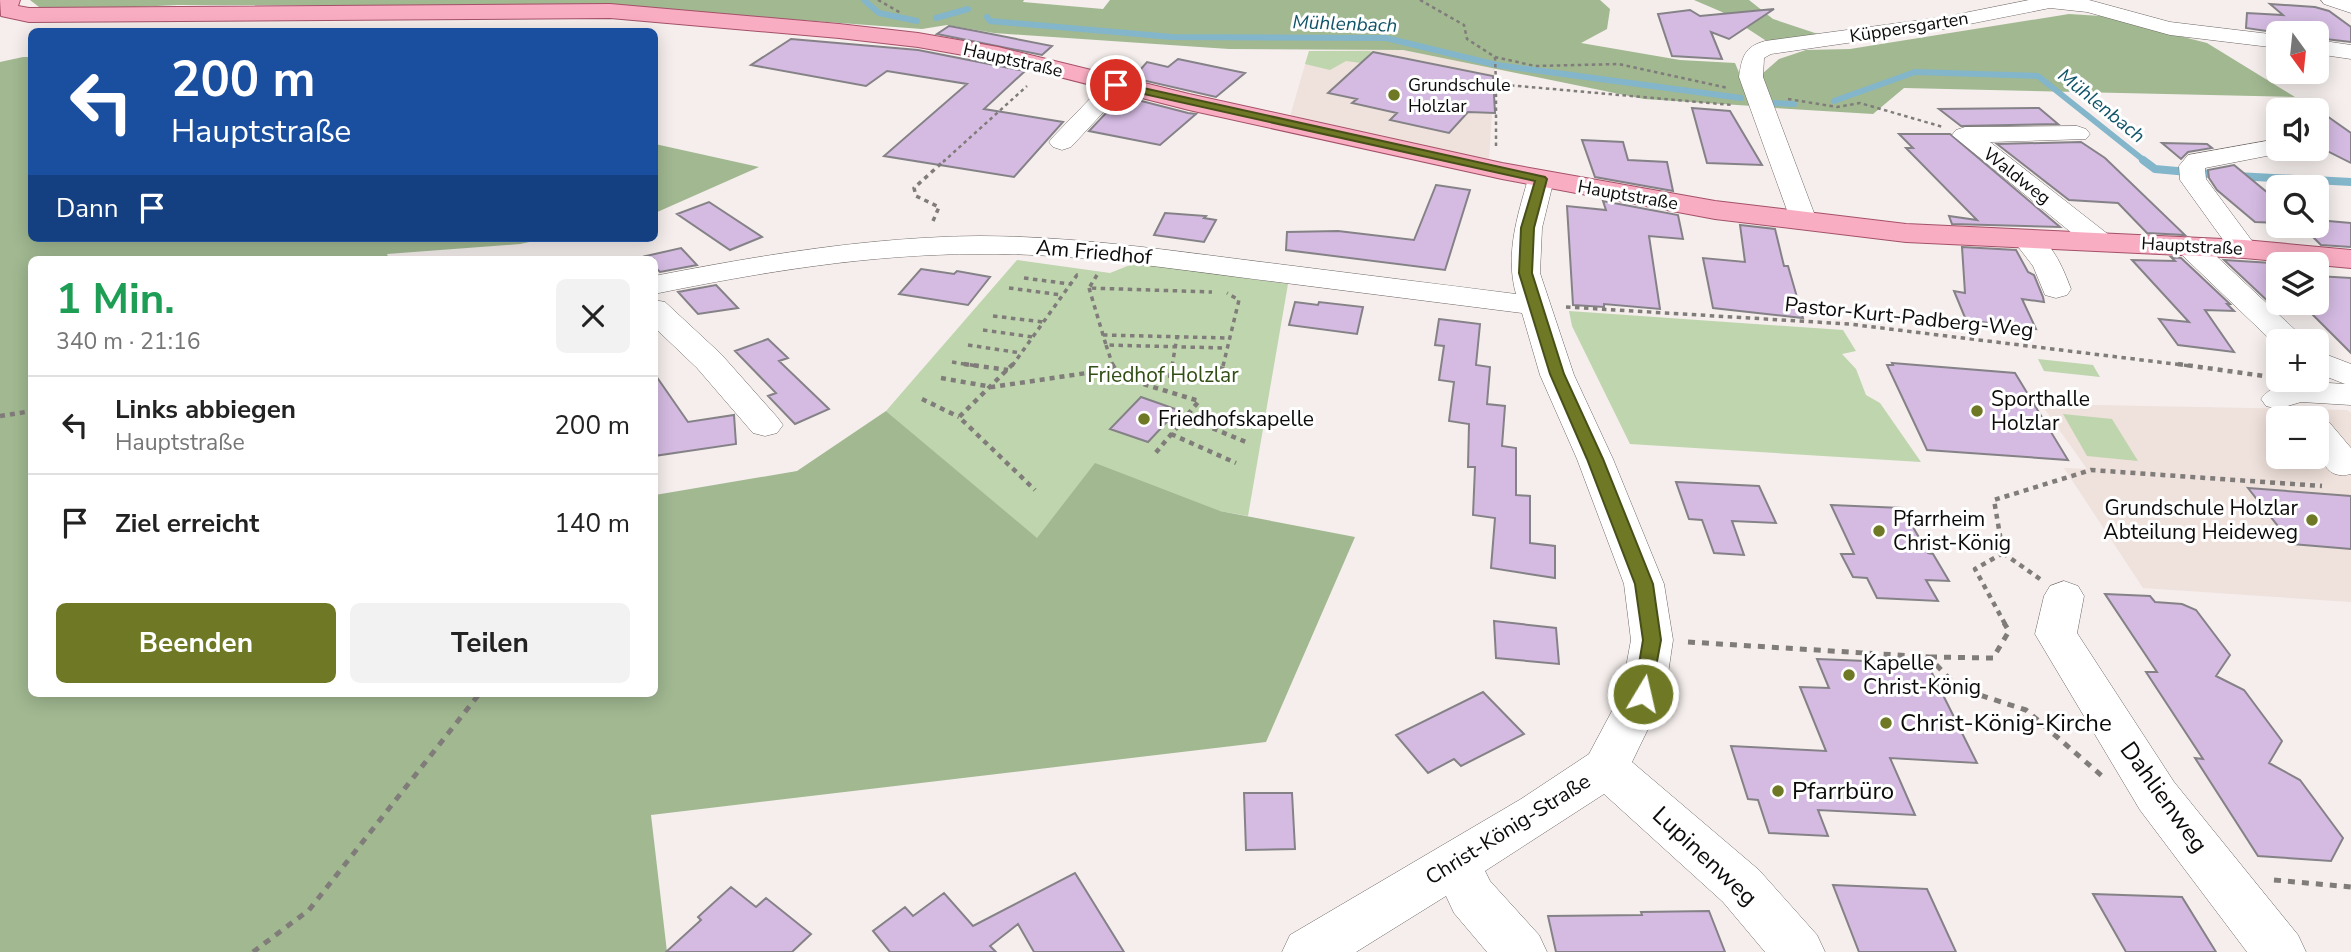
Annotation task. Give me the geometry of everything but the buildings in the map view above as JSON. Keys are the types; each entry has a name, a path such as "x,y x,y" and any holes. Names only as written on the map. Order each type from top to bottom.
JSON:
{"main road":[{"name":"Hauptstraße","path":"9,0 6,4 9,10 29,15 610,11 918,40 998,54 1116,85 1491,169 1715,210 1906,233 2244,249 2351,259"}],"street":[{"path":"2331,0 2351,8"},
{"name":"Küppersgarten","path":"1803,221 1751,77 1753,55 1765,48 1944,23 2050,2 2090,5 2167,28 2266,40"},
{"path":"2329,49 2351,52"},
{"path":"1062,142 1116,85"},
{"name":"Waldweg","path":"1965,135 2077,134"},
{"name":"Waldweg","path":"1965,135 2099,241"},
{"path":"2244,249 2193,173 2197,161 2266,149"},
{"name":"Christ-König-Straße","path":"1309,952 1538,813 1606,767 1643,694 1652,640 1644,584 1595,459 1557,374 1525,273 1528,228 1541,179"},
{"path":"2027,240 2047,265 2056,289"},
{"name":"Am Friedhof","path":"658,284 815,256 924,246 981,245 1095,251 1534,305"},
{"path":"2189,246 2278,329"},
{"path":"658,313 709,361 765,425"},
{"path":"2329,366 2351,376"},
{"path":"2286,398 2298,393 2351,395"},
{"path":"2329,462 2334,475"},
{"name":"Dahlienweg","path":"2064,596 2056,634 2157,796 2279,952"},
{"name":"Lupinenweg","path":"1606,767 1741,886 1798,952"},
{"path":"1456,863 1472,897 1520,952"}],"path":[{"path":"878,0 909,15"},
{"path":"1420,0 1464,25 1467,39 1495,57 1535,66 1619,64 1761,102"},
{"path":"1491,169 1496,162 1495,57"},
{"path":"924,246 939,207 916,196 914,188 1049,67"},
{"path":"1496,84 1837,107 1860,103 1965,135"},
{"path":"1098,272 1089,288 1114,369 1120,377 1199,401 1153,456"},
{"path":"959,416 1009,370 1077,275 1096,277"},
{"path":"1024,278 1070,284"},
{"path":"1009,288 1062,295"},
{"path":"1089,288 1230,293 1239,300 1219,381"},
{"name":"Pastor-Kurt-Padberg-Weg","path":"1534,305 1849,324 2286,398"},
{"path":"993,316 1043,322"},
{"path":"983,330 1033,337"},
{"path":"1103,335 1228,338"},
{"path":"1170,378 1177,337"},
{"path":"968,345 1021,354"},
{"path":"1106,345 1225,348"},
{"path":"952,362 1009,370"},
{"path":"941,378 992,387 1114,369"},
{"path":"922,399 959,416 1035,490"},
{"path":"0,416 28,412"},
{"path":"1185,417 1246,442"},
{"path":"1171,435 1236,463"},
{"path":"2064,596 2003,553 1994,500 2091,470 2334,475"},
{"path":"1652,640 1929,657 1993,658 2009,631 1975,569 2003,553"},
{"path":"1929,657 1958,688 2026,710 2097,774 2106,777"},
{"path":"253,952 309,910 477,697"},
{"path":"2221,875 2351,887"}],"shaded area":[{"name":"Grundschule Holzlar","path":"1403,50 1495,69 1489,159 1289,120 1309,51"},
{"path":"2041,404 2266,408 2266,469 2329,469 2329,410 2347,410 2351,413 2351,602 2143,588 2064,468 2087,469"}],"green space":[{"path":"30,0 1024,0 1023,2 1103,9 1110,0 1600,0 1610,9 1607,29 1581,43 1680,60 1735,63 1753,106 1644,99 1403,50 1229,49 994,33 947,25 922,29 612,6 178,5 70,10 39,7"},
{"path":"1694,0 1749,0 1773,19 1824,36 1768,42 1722,12"},
{"path":"2069,14 2101,16 2207,43 2266,79 2266,84 2274,84 2295,97 1904,88 1873,114 1774,108 1762,74 1779,59 1806,50 1850,49"},
{"path":"1309,51 1373,52 1361,63 1346,61 1330,70 1305,64"},
{"path":"28,57 28,242 529,242 387,254 388,256 28,256 28,697 658,697 658,494 797,471 886,411 1037,538 1095,463 1220,511 1355,537 1266,742 651,815 667,952 0,952 0,62"},
{"path":"658,145 759,167 658,212"},
{"name":"Friedhof Holzlar","path":"1017,260 1110,273 1135,263 1288,284 1248,516 1220,511 1037,539 886,411"},
{"path":"1569,311 1843,330 1856,351 1842,354 1856,369 1866,395 1880,403 1921,462 1630,444 1572,326"},
{"path":"2038,359 2093,365 2100,377 2044,371"},
{"path":"2063,414 2112,419 2138,461 2087,456"}],"waterway":[{"name":"Mühlenbach","path":"864,0 879,13 917,21"},
{"name":"Mühlenbach","path":"936,18 968,9"},
{"name":"Mühlenbach","path":"987,17 990,21 1172,37 1386,38 1497,65 1741,98"},
{"name":"Mühlenbach","path":"1834,101 1915,72 2038,76 2146,162"},
{"name":"Mühlenbach","path":"1774,103 1794,104"},
{"name":"Mühlenbach","path":"2143,160 2155,169 2221,175"},
{"name":"Mühlenbach","path":"2236,176 2351,182"}],"place":[{"name":"Grundschule Holzlar","path":"1394,95"},
{"name":"Sporthalle Holzlar","path":"1977,411"},
{"name":"Friedhofskapelle","path":"1144,419"},
{"name":"Grundschule Holzlar Abteilung Heideweg","path":"2312,520"},
{"name":"Pfarrheim Christ-König","path":"1879,531"},
{"name":"Kapelle Christ-König","path":"1849,675"},
{"name":"Christ-König-Kirche","path":"1886,723"},
{"name":"Pfarrbüro","path":"1778,791"}],"route":[{"path":"1116,85 1541,179 1528,228 1525,273 1557,374 1595,459 1644,584 1652,640 1643,694"}]}
